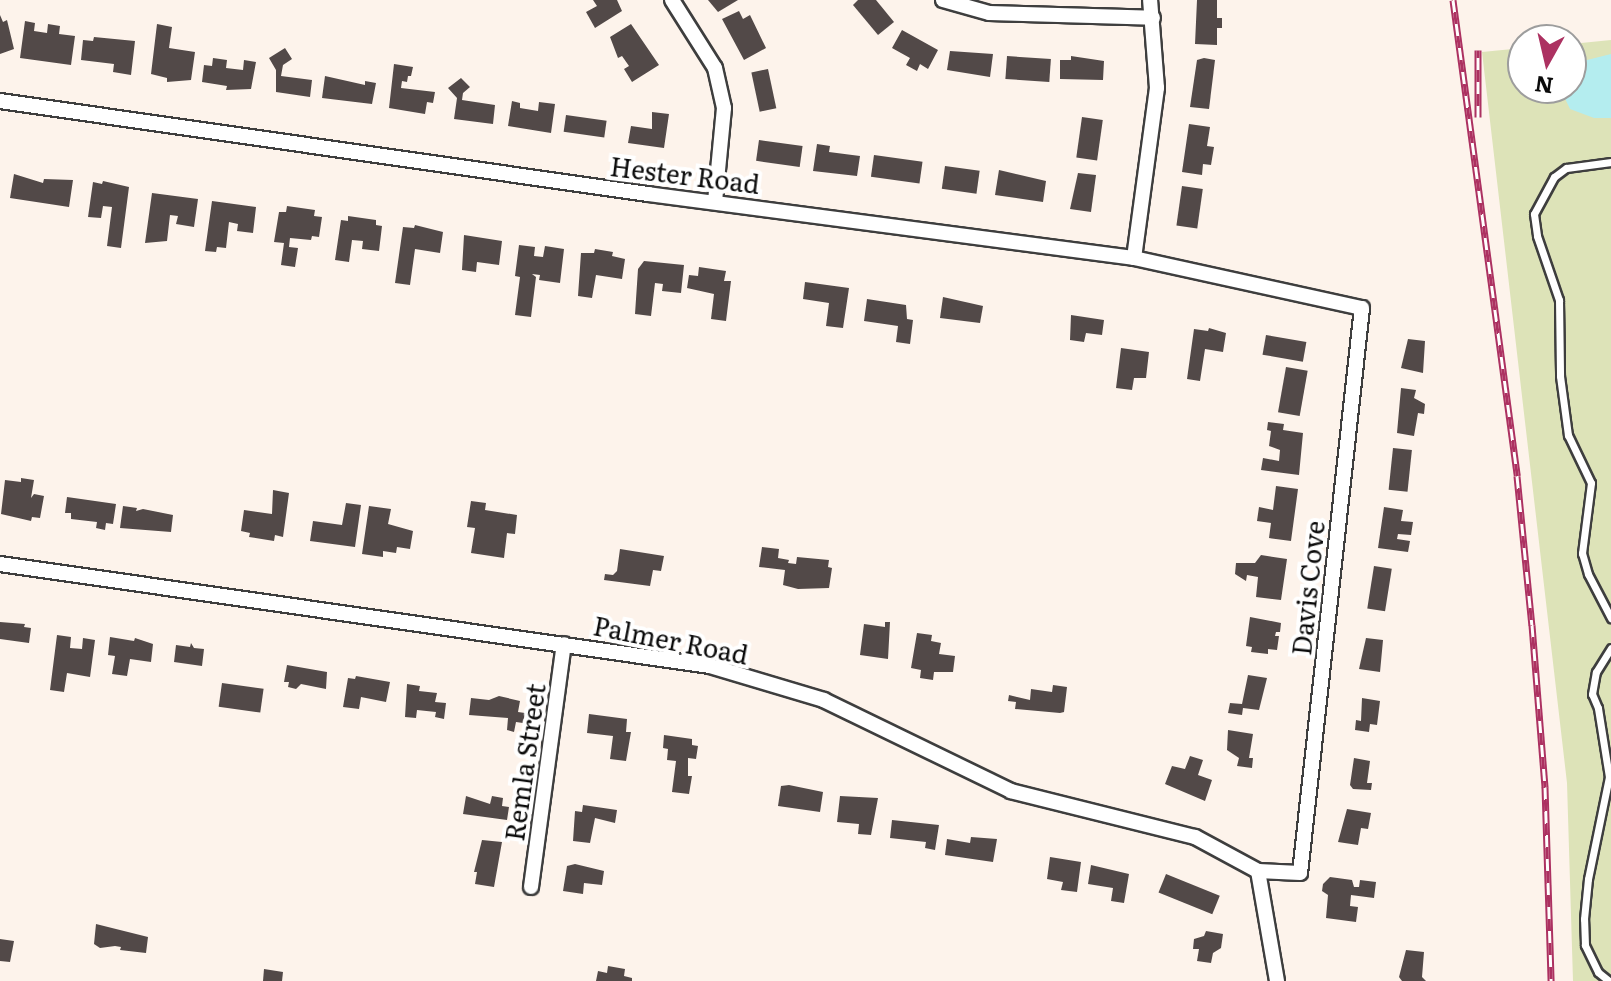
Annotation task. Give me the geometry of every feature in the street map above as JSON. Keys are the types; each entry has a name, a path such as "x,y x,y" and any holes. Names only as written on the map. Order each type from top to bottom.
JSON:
{"street":[{"path":"672,0 715,68 724,108 715,202"},
{"path":"943,0 989,13 1153,18"},
{"path":"1134,258 1157,88 1150,0"},
{"name":"Hester Road","path":"0,101 1134,258 1362,308"},
{"name":"Davis Cove","path":"1300,873 1362,308"},
{"name":"Palmer Road","path":"0,564 710,666 824,700 1011,791 1195,837 1258,871 1300,873"},
{"name":"Remla Street","path":"531,887 564,644"},
{"path":"1258,871 1277,981"}],"lane":[{"path":"1611,162 1566,168 1554,177 1534,214 1537,236 1559,300 1560,376 1568,435 1591,483 1582,553 1588,574 1611,618"},
{"path":"1609,981 1598,972 1585,945 1584,919 1588,879 1609,777 1598,708 1592,694 1596,672 1611,648"}],"green space":[{"path":"1611,40 1611,981 1573,981 1567,783 1482,52 1507,50 1507,104 1587,104 1587,42"}],"water":[{"path":"1611,54 1611,118 1594,118 1570,109 1568,104 1587,104 1587,60"}],"building":[{"path":"593,0 617,0 622,11 595,28 586,12 597,6"},
{"path":"708,0 738,0 718,12"},
{"path":"858,0 876,0 894,22 878,35 853,5"},
{"path":"1197,0 1217,0 1217,18 1222,18 1222,28 1217,28 1217,45 1195,44"},
{"path":"739,11 743,19 750,15 766,48 744,60 722,19"},
{"path":"0,15 3,22 7,20 14,49 0,54"},
{"path":"25,21 35,23 34,31 47,33 48,24 60,26 59,34 75,36 71,65 20,58"},
{"path":"157,24 172,27 169,48 195,52 191,80 167,82 167,78 151,74"},
{"path":"631,24 659,65 632,82 624,69 629,66 622,56 618,58 610,37"},
{"path":"902,30 938,50 928,69 920,64 917,71 906,65 910,58 892,48"},
{"path":"94,37 135,41 131,75 113,72 114,64 81,60 83,40 93,41"},
{"path":"285,48 292,59 283,65 281,76 312,80 310,97 276,92 276,70 269,58"},
{"path":"950,51 993,54 990,77 947,70"},
{"path":"1007,56 1051,59 1049,82 1005,79"},
{"path":"1071,56 1104,61 1103,80 1060,79 1060,60 1071,60"},
{"path":"213,58 227,60 226,68 243,70 244,60 256,62 251,89 226,90 227,86 202,82 204,65 212,66"},
{"path":"1197,60 1215,60 1209,109 1190,107"},
{"path":"394,64 413,67 411,76 408,76 407,82 402,81 401,88 435,92 433,103 427,102 425,114 389,108"},
{"path":"768,69 776,108 760,112 751,73"},
{"path":"325,76 365,85 365,81 376,83 372,104 322,98"},
{"path":"461,78 470,87 463,93 462,100 495,105 493,124 454,119 457,98 448,88"},
{"path":"512,101 520,103 520,108 538,111 539,102 555,104 551,133 508,126"},
{"path":"652,112 669,114 664,148 628,143 631,126 652,129"},
{"path":"566,115 607,121 604,138 564,132"},
{"path":"1082,117 1103,120 1097,161 1076,158"},
{"path":"1189,124 1210,127 1207,146 1214,147 1211,165 1203,164 1202,175 1182,172"},
{"path":"759,140 803,146 800,167 756,161"},
{"path":"817,144 830,146 829,152 860,156 857,176 813,171"},
{"path":"874,155 923,162 919,184 871,177"},
{"path":"945,166 980,171 976,194 942,189"},
{"path":"999,170 1046,181 1043,202 995,195"},
{"path":"1078,173 1096,175 1091,212 1070,209"},
{"path":"14,174 43,183 44,179 73,180 69,207 10,198"},
{"path":"103,181 129,187 121,248 107,246 112,207 103,206 101,218 88,217 93,182 102,184"},
{"path":"1182,186 1203,189 1197,229 1176,226"},
{"path":"152,193 198,199 194,227 176,224 178,216 170,215 167,241 145,243"},
{"path":"212,201 256,207 253,233 237,231 238,224 229,222 226,248 217,247 216,252 205,251"},
{"path":"287,206 315,210 314,216 322,217 319,237 312,236 311,240 290,238 289,247 298,248 295,267 281,265 284,243 274,242 279,212 286,212"},
{"path":"348,216 376,220 376,225 382,226 379,251 362,249 363,241 352,240 349,262 335,260 341,220 348,221"},
{"path":"415,225 443,232 440,253 415,249 410,285 395,283 403,227 414,228"},
{"path":"464,235 502,241 499,265 477,262 476,272 462,270"},
{"path":"519,245 535,247 534,256 543,257 545,246 564,249 560,283 539,280 540,275 532,274 536,277 531,317 515,315 520,277 515,276"},
{"path":"595,249 613,252 612,256 625,259 622,279 596,275 592,298 578,296 581,253 594,253"},
{"path":"644,261 684,265 681,293 662,291 663,284 655,283 651,316 635,314 638,269"},
{"path":"699,267 726,271 724,281 731,281 726,321 711,319 714,294 687,288 689,275 698,276"},
{"path":"805,282 849,288 843,328 826,326 829,303 803,299"},
{"path":"943,297 983,306 980,323 940,318"},
{"path":"867,299 906,305 907,319 913,320 910,344 896,342 898,326 864,321"},
{"path":"1071,315 1104,320 1102,335 1086,333 1084,342 1070,340"},
{"path":"1209,328 1226,333 1223,352 1205,349 1200,381 1187,379 1194,329 1208,331"},
{"path":"1266,335 1306,342 1303,362 1263,355"},
{"path":"1408,339 1425,341 1423,373 1401,368"},
{"path":"1121,348 1149,352 1146,378 1134,378 1132,390 1116,388"},
{"path":"1286,367 1308,371 1300,416 1278,412"},
{"path":"1401,388 1416,390 1414,398 1425,404 1424,414 1418,413 1414,436 1397,433"},
{"path":"1268,422 1284,424 1283,430 1303,433 1299,475 1261,470 1263,458 1279,461 1280,450 1269,446 1271,431 1267,430"},
{"path":"1393,448 1412,450 1408,492 1389,490"},
{"path":"21,478 34,480 31,498 34,494 44,496 40,518 32,517 31,521 1,514 5,480 21,482"},
{"path":"1276,486 1298,489 1291,541 1269,538 1271,523 1257,521 1259,507 1273,510"},
{"path":"273,490 289,493 283,537 275,535 274,541 249,537 250,533 241,531 244,510 272,514"},
{"path":"67,497 116,504 113,524 106,523 105,530 96,528 97,522 71,519 71,513 65,513"},
{"path":"471,501 486,503 485,510 517,515 515,534 507,533 504,558 471,553 475,528 467,527"},
{"path":"346,503 361,505 355,547 310,541 313,521 342,525"},
{"path":"123,506 137,508 136,511 143,509 173,515 171,532 120,528"},
{"path":"369,506 391,509 388,524 413,531 410,549 397,547 396,553 383,551 383,557 362,554"},
{"path":"1384,507 1403,510 1401,521 1413,522 1411,535 1398,534 1397,539 1410,541 1408,552 1378,548"},
{"path":"762,547 779,549 778,558 789,560 788,563 796,564 797,557 829,560 828,567 832,568 829,588 798,589 783,585 785,570 759,567"},
{"path":"620,549 664,556 661,571 653,570 650,586 604,580 605,574 613,575 617,571"},
{"path":"1261,555 1287,559 1281,600 1256,597 1258,577 1247,575 1246,581 1235,574 1236,563 1255,563"},
{"path":"1374,566 1392,569 1385,611 1367,608"},
{"path":"1250,617 1281,623 1280,632 1276,632 1275,636 1279,636 1277,650 1268,649 1268,654 1251,652 1252,647 1246,646"},
{"path":"0,622 25,624 24,627 31,628 29,643 0,639"},
{"path":"885,622 890,622 888,659 860,655 864,624 885,627"},
{"path":"917,633 932,635 931,641 941,643 939,654 955,656 953,672 934,672 933,680 920,678 921,670 911,668"},
{"path":"57,635 71,637 70,648 82,649 83,638 95,640 90,677 67,673 64,692 50,690"},
{"path":"110,637 134,641 135,638 153,644 151,662 130,659 127,676 112,674 115,656 108,655"},
{"path":"1366,638 1383,640 1380,672 1359,669"},
{"path":"191,643 194,648 204,649 202,666 174,662 176,645 190,647"},
{"path":"287,665 327,672 326,689 301,684 296,689 288,687 289,682 284,682"},
{"path":"1248,675 1267,678 1259,710 1243,708 1242,715 1228,713 1230,703 1242,704"},
{"path":"356,676 390,682 386,702 361,697 359,709 343,707 348,678 355,679"},
{"path":"222,683 264,689 260,713 219,707"},
{"path":"407,684 420,686 419,691 437,693 435,702 446,703 444,719 435,717 436,712 417,710 416,718 405,717"},
{"path":"1053,685 1067,687 1064,712 1015,709 1016,702 1008,701 1009,695 1030,700 1031,689 1052,692"},
{"path":"499,696 520,701 518,712 525,713 523,723 516,722 514,732 507,730 508,718 469,715 471,698 489,700"},
{"path":"1362,698 1380,701 1377,725 1370,724 1369,732 1355,730 1356,720 1361,721"},
{"path":"589,714 627,719 626,732 631,732 626,761 610,759 613,736 587,733"},
{"path":"1228,730 1253,734 1249,758 1253,758 1252,768 1237,766 1239,758 1227,750"},
{"path":"664,735 692,739 692,745 698,746 696,759 688,758 688,776 692,776 689,794 672,792 676,761 667,760 668,749 663,748"},
{"path":"1190,756 1203,760 1198,775 1212,780 1205,801 1165,784 1172,766 1185,769"},
{"path":"1354,758 1370,761 1367,783 1372,783 1371,790 1353,789 1350,785"},
{"path":"781,786 823,792 820,812 778,806"},
{"path":"466,796 490,804 492,796 503,798 502,806 509,807 507,820 463,814"},
{"path":"840,796 878,798 871,835 858,834 859,824 837,822"},
{"path":"583,805 617,810 615,823 595,818 590,843 573,841 575,811 582,812"},
{"path":"1347,809 1371,813 1368,829 1361,828 1358,845 1338,842"},
{"path":"892,820 939,825 935,850 925,848 926,842 890,838"},
{"path":"971,837 997,839 993,862 945,855 947,839 970,843"},
{"path":"482,840 502,842 494,887 475,884 477,872 474,872"},
{"path":"1050,857 1081,862 1077,892 1061,890 1063,882 1047,879"},
{"path":"575,864 604,871 602,885 584,883 583,894 563,891 567,866"},
{"path":"1091,865 1129,874 1124,903 1111,901 1113,888 1088,884"},
{"path":"1166,874 1220,896 1212,914 1159,893"},
{"path":"1330,877 1352,880 1354,887 1359,887 1360,880 1376,882 1374,898 1351,895 1350,906 1358,907 1356,922 1326,918 1328,895 1322,891 1323,884"},
{"path":"96,924 148,937 146,953 120,950 121,947 115,946 100,948 94,944"},
{"path":"1206,931 1223,934 1221,948 1213,953 1211,963 1197,961 1199,949 1193,949 1194,939 1204,936"},
{"path":"0,939 14,941 10,962 0,961"},
{"path":"1406,950 1424,952 1422,977 1426,981 1402,981 1399,977"},
{"path":"608,966 625,969 624,976 632,978 632,981 596,981 598,971 607,973"},
{"path":"264,969 283,972 282,981 263,981"}],"railway":[{"path":"1453,0 1517,476 1532,625 1545,787 1551,981"},
{"path":"1478,50 1478,117"}]}
